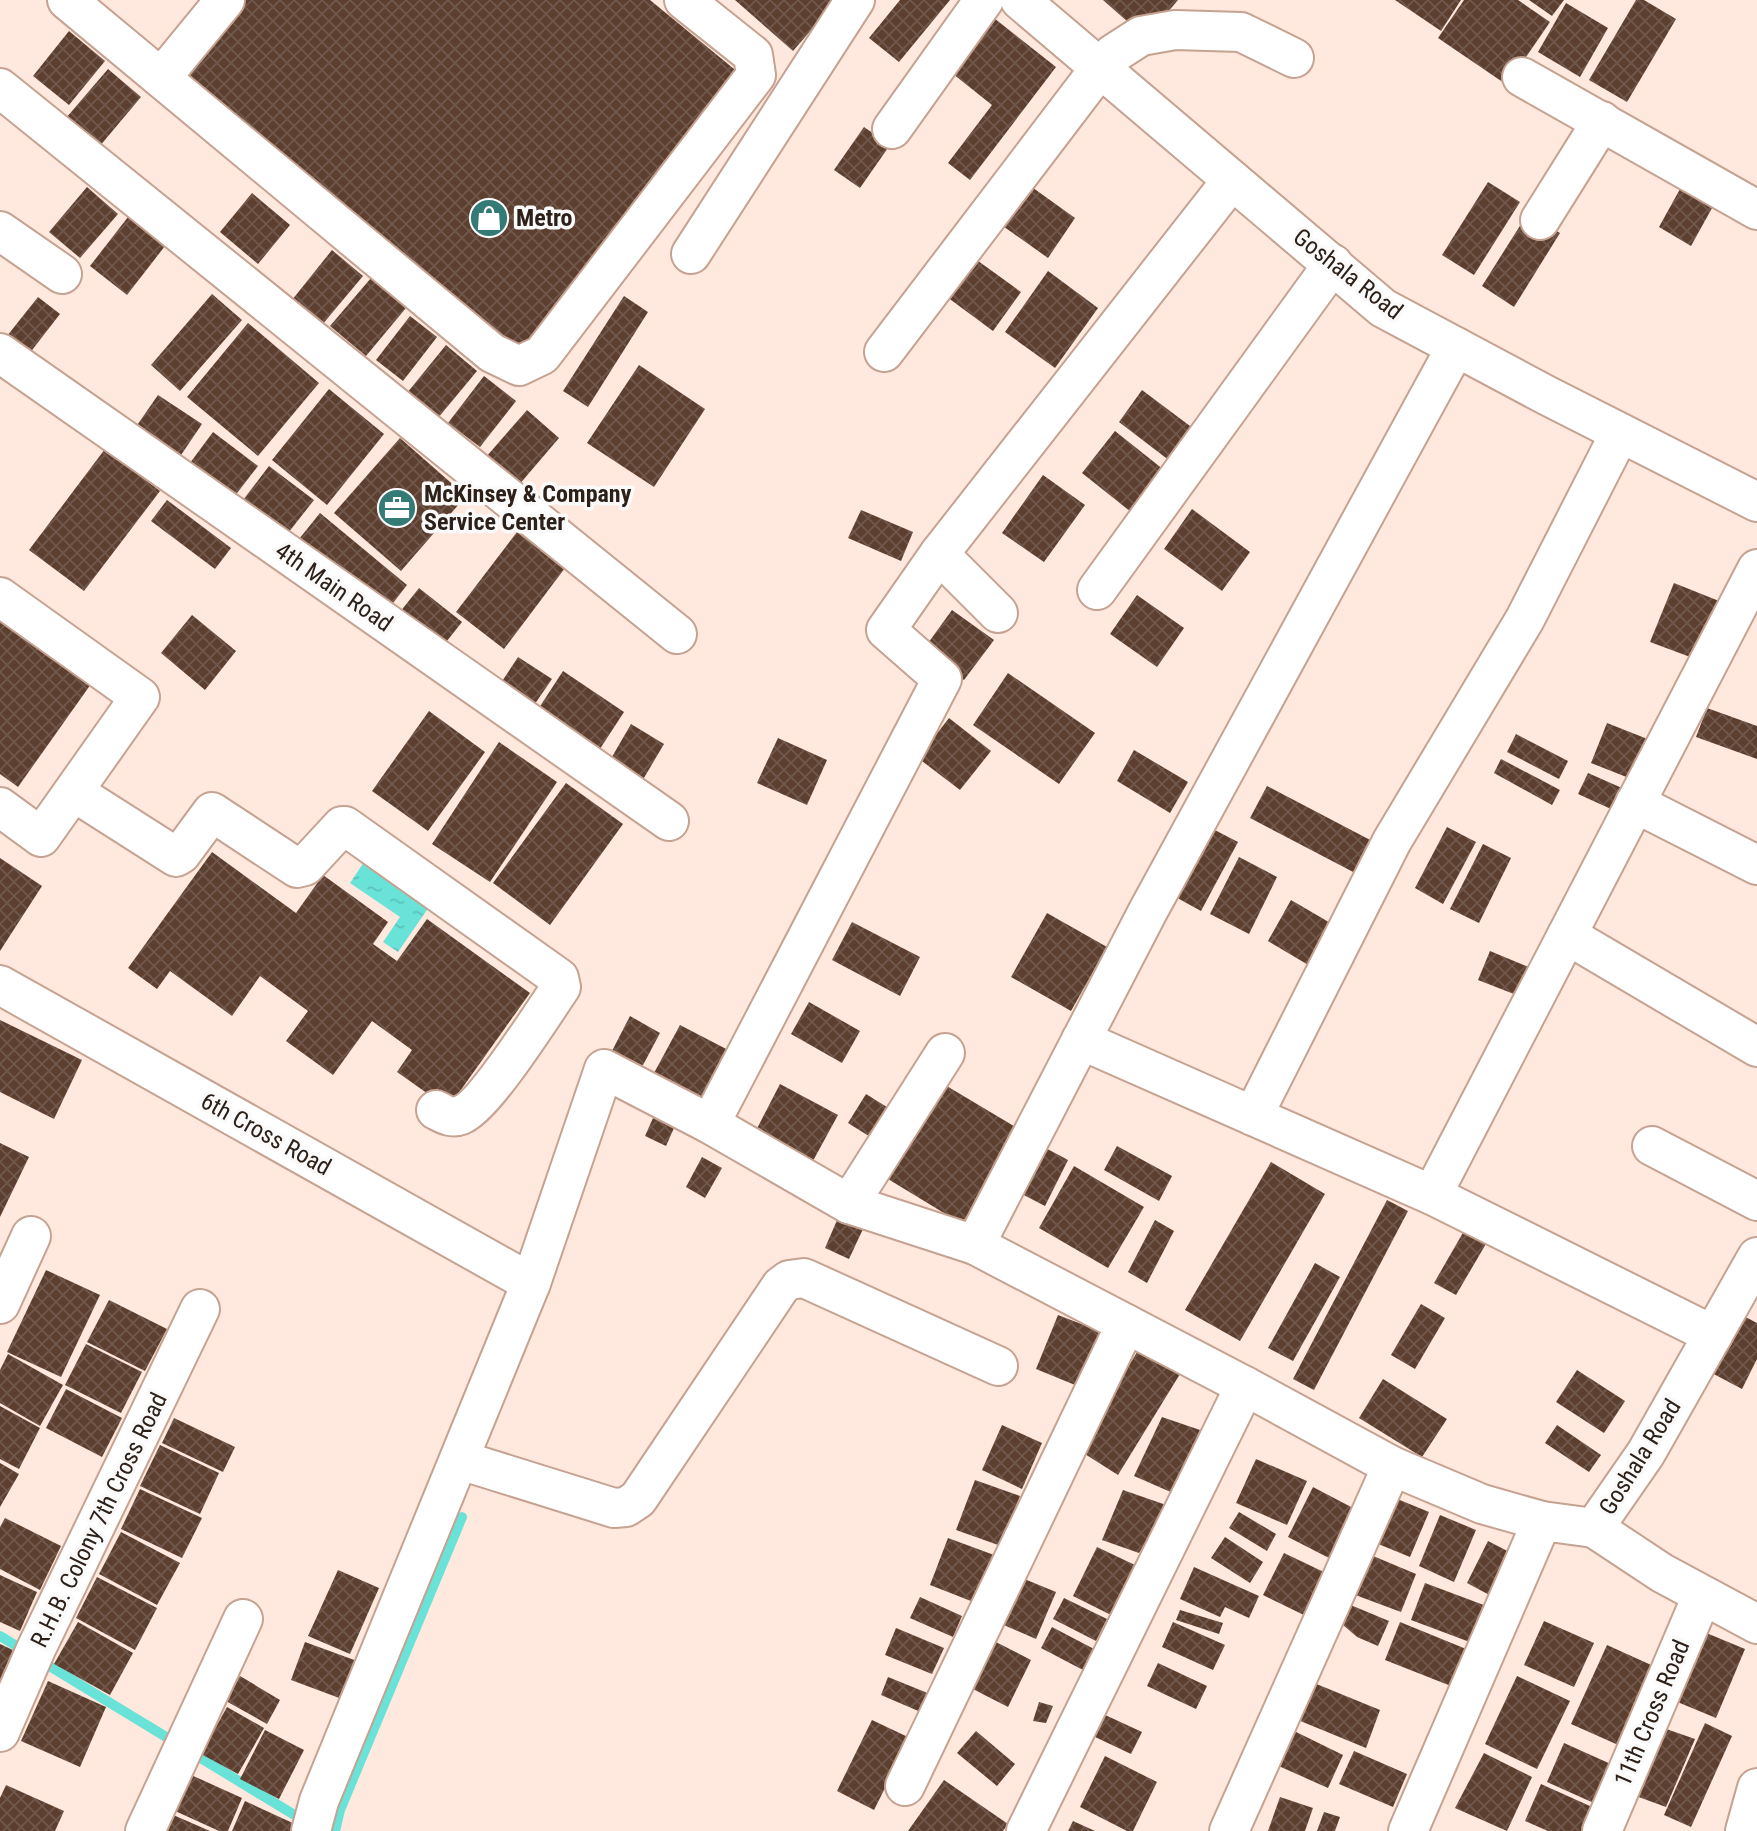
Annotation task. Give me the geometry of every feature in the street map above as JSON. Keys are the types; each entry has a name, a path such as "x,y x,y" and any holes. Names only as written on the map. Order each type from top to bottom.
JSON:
{"street":[{"path":"67,0 492,354 519,366 542,355 756,75 752,55 684,0"},
{"path":"161,78 225,0"},
{"path":"691,254 855,0"},
{"path":"892,129 984,0"},
{"name":"Goshala Road","path":"1020,0 1382,308 1757,502"},
{"path":"884,352 1113,54 1141,36 1175,30 1241,32 1294,58"},
{"path":"1522,77 1757,210"},
{"path":"0,88 677,634"},
{"path":"1540,220 1602,121"},
{"path":"709,1124 942,679 886,630 939,554 1233,180"},
{"path":"0,231 62,274"},
{"path":"1097,590 1333,264"},
{"path":"975,1245 1148,911 1456,347"},
{"name":"4th Main Road","path":"0,353 669,821"},
{"path":"1253,1116 1392,841 1525,619 1620,433"},
{"path":"939,554 998,613"},
{"path":"1432,1195 1757,569"},
{"path":"0,597 140,697 41,836 0,807"},
{"path":"74,792 176,857 212,812 298,868 305,866 342,826 345,826 559,978 561,987 500,1075 472,1110 460,1116 448,1117 436,1110"},
{"path":"1635,803 1757,865"},
{"path":"1567,935 1757,1047"},
{"name":"6th Cross Road","path":"0,985 531,1283"},
{"path":"1082,1040 1432,1195 1713,1335"},
{"path":"849,1204 945,1053"},
{"path":"311,1831 319,1801 531,1283 604,1069 709,1124 849,1204 975,1245 1392,1466 1482,1504 1542,1521 1594,1528"},
{"path":"1652,1146 1757,1201"},
{"path":"0,1304 31,1236"},
{"name":"Goshala Road","path":"1757,1257 1646,1453 1594,1528 1662,1573 1757,1624"},
{"path":"460,1460 614,1508 626,1507 638,1499 781,1286 789,1280 804,1278 998,1366"},
{"name":"R.H.B. Colony 7th Cross Road","path":"0,1732 36,1649 200,1309"},
{"path":"905,1786 1126,1324"},
{"path":"1026,1831 1245,1386"},
{"path":"1229,1831 1392,1466"},
{"path":"1408,1831 1542,1521"},
{"name":"11th Cross Road","path":"1602,1831 1702,1596"},
{"path":"145,1831 243,1619"}],"water":[{"path":"364,862 429,907 398,952 383,942 400,917 350,883"}],"building":[{"name":"Metro","path":"234,0 650,0 745,78 518,357 173,75"},
{"path":"735,0 837,0 793,51"},
{"path":"900,0 950,0 899,62 869,38"},
{"path":"1103,0 1178,0 1146,38"},
{"path":"1395,0 1461,0 1441,31"},
{"path":"1464,0 1518,0 1550,22 1507,85 1438,38"},
{"path":"1529,0 1564,0 1552,16"},
{"path":"1636,0 1644,0 1676,19 1627,102 1589,80"},
{"path":"1566,3 1608,28 1580,77 1538,52"},
{"path":"985,11 1056,67 970,180 948,163 992,105 943,66"},
{"path":"69,31 105,61 69,105 33,76"},
{"path":"108,69 141,97 99,147 66,118"},
{"path":"864,127 890,145 860,188 834,170"},
{"path":"1685,180 1717,199 1691,246 1659,227"},
{"path":"1488,182 1520,202 1474,275 1442,255"},
{"path":"1029,185 1075,218 1048,258 1000,224"},
{"path":"87,187 118,214 80,258 49,232"},
{"path":"252,193 290,225 258,264 220,232"},
{"path":"1528,213 1560,233 1514,307 1482,286"},
{"path":"128,217 165,246 127,295 90,266"},
{"path":"332,250 363,276 322,325 292,300"},
{"path":"974,258 1021,292 993,331 947,297"},
{"path":"1048,271 1098,308 1055,368 1005,332"},
{"path":"371,278 406,308 366,356 330,326"},
{"path":"212,294 242,320 180,391 151,365"},
{"path":"624,296 648,312 588,407 563,391"},
{"path":"38,297 60,314 29,354 7,336"},
{"path":"410,316 437,337 403,381 376,360"},
{"path":"248,323 319,383 258,456 187,397"},
{"path":"446,345 477,371 438,418 407,393"},
{"path":"639,365 705,409 654,487 587,443"},
{"path":"484,376 516,401 480,447 448,423"},
{"path":"329,389 384,434 327,505 272,460"},
{"path":"1142,390 1194,429 1170,461 1119,422"},
{"path":"158,395 202,424 177,461 133,431"},
{"path":"527,410 559,438 518,486 486,457"},
{"path":"1115,431 1164,470 1131,512 1082,473"},
{"path":"213,432 258,466 231,501 187,467"},
{"path":"400,438 466,496 401,571 334,513"},
{"path":"105,449 160,491 84,591 29,550"},
{"path":"269,466 314,500 281,542 237,508"},
{"path":"1043,475 1085,505 1044,562 1002,533"},
{"path":"167,500 231,548 215,569 151,521"},
{"path":"1192,509 1250,552 1222,591 1164,549"},
{"path":"861,510 913,532 901,561 848,538"},
{"path":"320,513 407,585 383,616 295,544"},
{"path":"517,532 565,568 504,649 456,612"},
{"path":"1674,583 1724,603 1701,661 1650,642"},
{"path":"419,588 462,622 439,651 396,617"},
{"path":"1137,595 1184,628 1157,667 1110,634"},
{"path":"952,610 994,640 964,680 923,650"},
{"path":"192,615 236,651 205,690 161,653"},
{"path":"0,620 91,684 18,787 0,774"},
{"path":"518,657 552,679 530,711 497,689"},
{"path":"563,671 624,712 596,755 535,714"},
{"path":"1008,673 1095,733 1059,784 973,725"},
{"path":"1707,708 1757,726 1757,759 1696,737"},
{"path":"429,711 485,752 428,831 372,791"},
{"path":"949,718 991,751 960,790 918,758"},
{"path":"1607,723 1650,740 1634,780 1591,763"},
{"path":"631,724 664,744 638,788 605,769"},
{"path":"1516,734 1568,761 1559,779 1507,752"},
{"path":"778,738 827,760 807,805 757,783"},
{"path":"499,742 557,782 490,882 432,844"},
{"path":"1134,750 1188,782 1170,813 1117,781"},
{"path":"1501,759 1560,790 1552,805 1494,773"},
{"path":"1588,773 1631,792 1622,814 1578,794"},
{"path":"566,783 623,824 550,925 493,883"},
{"path":"1267,786 1374,842 1357,874 1250,818"},
{"path":"1207,826 1238,842 1201,911 1170,894"},
{"path":"1447,827 1476,842 1443,904 1415,888"},
{"path":"1483,844 1511,858 1479,923 1450,909"},
{"path":"212,852 296,913 323,875 388,922 373,944 397,961 427,919 530,993 448,1108 397,1072 412,1050 372,1021 333,1075 286,1041 308,1011 260,976 232,1016 170,971 157,989 128,968"},
{"path":"1239,857 1277,877 1249,934 1210,914"},
{"path":"0,858 42,886 0,951"},
{"path":"1291,900 1339,928 1315,969 1268,941"},
{"path":"1047,913 1107,947 1071,1011 1011,977"},
{"path":"852,922 920,957 900,996 832,960"},
{"path":"1490,951 1531,968 1519,996 1478,980"},
{"path":"809,1002 860,1031 842,1063 791,1034"},
{"path":"630,1016 660,1033 642,1067 612,1051"},
{"path":"0,1020 82,1060 54,1119 0,1092"},
{"path":"680,1025 732,1052 706,1101 654,1073"},
{"path":"780,1084 838,1115 808,1170 751,1140"},
{"path":"945,1085 1019,1129 962,1224 888,1179"},
{"path":"866,1094 890,1109 872,1138 848,1123"},
{"path":"653,1118 674,1128 666,1146 645,1136"},
{"path":"0,1143 29,1157 0,1217"},
{"path":"1040,1145 1068,1160 1045,1206 1016,1191"},
{"path":"1117,1146 1172,1176 1159,1201 1104,1170"},
{"path":"702,1157 722,1168 705,1198 686,1187"},
{"path":"1271,1162 1325,1194 1240,1341 1185,1310"},
{"path":"1074,1166 1144,1207 1108,1268 1039,1228"},
{"path":"1387,1200 1408,1211 1314,1390 1293,1379"},
{"path":"838,1218 863,1229 849,1259 825,1248"},
{"path":"1155,1220 1174,1231 1147,1283 1128,1272"},
{"path":"1468,1224 1490,1237 1456,1295 1434,1283"},
{"path":"1315,1263 1340,1277 1293,1361 1268,1348"},
{"path":"46,1270 100,1295 61,1377 7,1352"},
{"path":"109,1300 167,1329 145,1371 87,1342"},
{"path":"1421,1304 1445,1318 1415,1369 1391,1355"},
{"path":"1738,1313 1757,1323 1757,1359 1742,1389 1708,1371"},
{"path":"1058,1315 1102,1332 1080,1387 1036,1369"},
{"path":"86,1344 142,1372 121,1413 65,1385"},
{"path":"1139,1349 1180,1374 1118,1475 1077,1449"},
{"path":"8,1354 63,1385 40,1426 0,1403 0,1370"},
{"path":"1577,1370 1625,1401 1604,1433 1556,1402"},
{"path":"1383,1379 1447,1419 1422,1457 1359,1418"},
{"path":"66,1389 122,1418 102,1457 46,1428"},
{"path":"0,1406 40,1428 19,1469 0,1459"},
{"path":"1162,1417 1200,1430 1173,1493 1134,1476"},
{"path":"174,1418 235,1447 223,1472 162,1443"},
{"path":"1002,1425 1042,1443 1022,1489 982,1470"},
{"path":"1557,1425 1601,1455 1589,1472 1545,1443"},
{"path":"160,1445 219,1473 200,1514 140,1486"},
{"path":"1256,1459 1307,1481 1287,1525 1236,1503"},
{"path":"0,1463 19,1474 0,1507"},
{"path":"975,1480 1020,1496 1001,1546 956,1530"},
{"path":"1313,1487 1353,1508 1329,1558 1288,1537"},
{"path":"140,1489 202,1518 182,1558 121,1529"},
{"path":"1123,1490 1169,1506 1139,1553 1102,1540"},
{"path":"1390,1496 1429,1512 1410,1557 1371,1541"},
{"path":"1239,1512 1276,1534 1267,1551 1229,1528"},
{"path":"1440,1515 1476,1530 1454,1582 1419,1566"},
{"path":"5,1518 61,1546 40,1590 0,1569 0,1527"},
{"path":"121,1532 180,1563 157,1605 99,1574"},
{"path":"1225,1537 1263,1562 1250,1583 1211,1558"},
{"path":"948,1538 994,1555 976,1603 930,1585"},
{"path":"1488,1541 1517,1556 1495,1598 1467,1583"},
{"path":"1097,1547 1137,1566 1113,1616 1073,1596"},
{"path":"1284,1553 1330,1575 1310,1618 1263,1595"},
{"path":"1366,1553 1416,1574 1401,1612 1350,1593"},
{"path":"1194,1567 1259,1596 1249,1618 1225,1607 1220,1617 1180,1599"},
{"path":"338,1570 379,1588 350,1654 308,1636"},
{"path":"0,1575 37,1592 20,1631 0,1622"},
{"path":"1017,1576 1056,1592 1036,1639 997,1622"},
{"path":"97,1577 157,1608 135,1650 76,1618"},
{"path":"1425,1583 1489,1607 1475,1644 1411,1620"},
{"path":"920,1597 962,1616 953,1637 910,1618"},
{"path":"1064,1598 1107,1619 1096,1641 1053,1619"},
{"path":"1341,1601 1389,1621 1378,1646 1357,1637 1335,1618"},
{"path":"1180,1610 1223,1623 1219,1634 1176,1620"},
{"path":"1544,1621 1594,1643 1574,1687 1524,1665"},
{"path":"78,1622 133,1653 110,1695 54,1664"},
{"path":"1173,1622 1225,1645 1213,1670 1162,1647"},
{"path":"1400,1622 1471,1651 1456,1688 1385,1660"},
{"path":"1052,1627 1094,1649 1083,1670 1041,1648"},
{"path":"1692,1627 1745,1649 1716,1718 1663,1696"},
{"path":"896,1628 944,1648 932,1674 885,1655"},
{"path":"990,1639 1031,1660 1008,1707 967,1686"},
{"path":"305,1642 357,1661 342,1699 291,1680"},
{"path":"0,1644 13,1650 0,1680"},
{"path":"1607,1645 1660,1669 1625,1748 1571,1724"},
{"path":"1158,1663 1207,1686 1196,1709 1147,1686"},
{"path":"240,1676 280,1700 267,1724 226,1701"},
{"path":"1517,1676 1570,1701 1537,1769 1485,1744"},
{"path":"888,1677 930,1694 923,1713 881,1695"},
{"path":"48,1681 106,1707 80,1767 21,1741"},
{"path":"1314,1683 1380,1710 1366,1748 1298,1720"},
{"path":"1039,1702 1053,1706 1046,1723 1033,1721"},
{"path":"227,1707 264,1728 238,1774 201,1754"},
{"path":"1103,1714 1142,1732 1131,1754 1093,1736"},
{"path":"872,1720 910,1738 874,1810 837,1791"},
{"path":"1705,1723 1732,1736 1691,1827 1664,1815"},
{"path":"1652,1724 1695,1739 1666,1807 1625,1792"},
{"path":"1288,1728 1343,1755 1328,1788 1272,1763"},
{"path":"265,1730 304,1750 279,1799 240,1779"},
{"path":"976,1731 1015,1764 997,1786 957,1753"},
{"path":"1564,1743 1613,1765 1596,1804 1547,1782"},
{"path":"1354,1751 1407,1774 1393,1807 1339,1784"},
{"path":"1484,1753 1532,1777 1507,1831 1455,1808"},
{"path":"1105,1756 1157,1782 1133,1831 1127,1831 1080,1807"},
{"path":"189,1774 242,1798 228,1831 219,1831 173,1810"},
{"path":"944,1780 1008,1824 1003,1831 908,1831"},
{"path":"1541,1784 1601,1811 1592,1831 1548,1831 1525,1821"},
{"path":"6,1785 64,1811 55,1831 0,1831 0,1798"},
{"path":"1280,1797 1313,1808 1305,1831 1268,1831"},
{"path":"245,1801 297,1825 295,1831 232,1831"},
{"path":"1324,1812 1340,1817 1335,1831 1317,1831"},
{"path":"171,1814 210,1831 163,1831"},
{"path":"1073,1821 1095,1831 1068,1831"}],"waterway":[{"path":"335,1831 340,1810 462,1517"},
{"path":"0,1636 306,1822"}],"place":[{"name":"Metro","path":"489,218"},
{"name":"McKinsey & Company Service Center","path":"397,508"}]}
